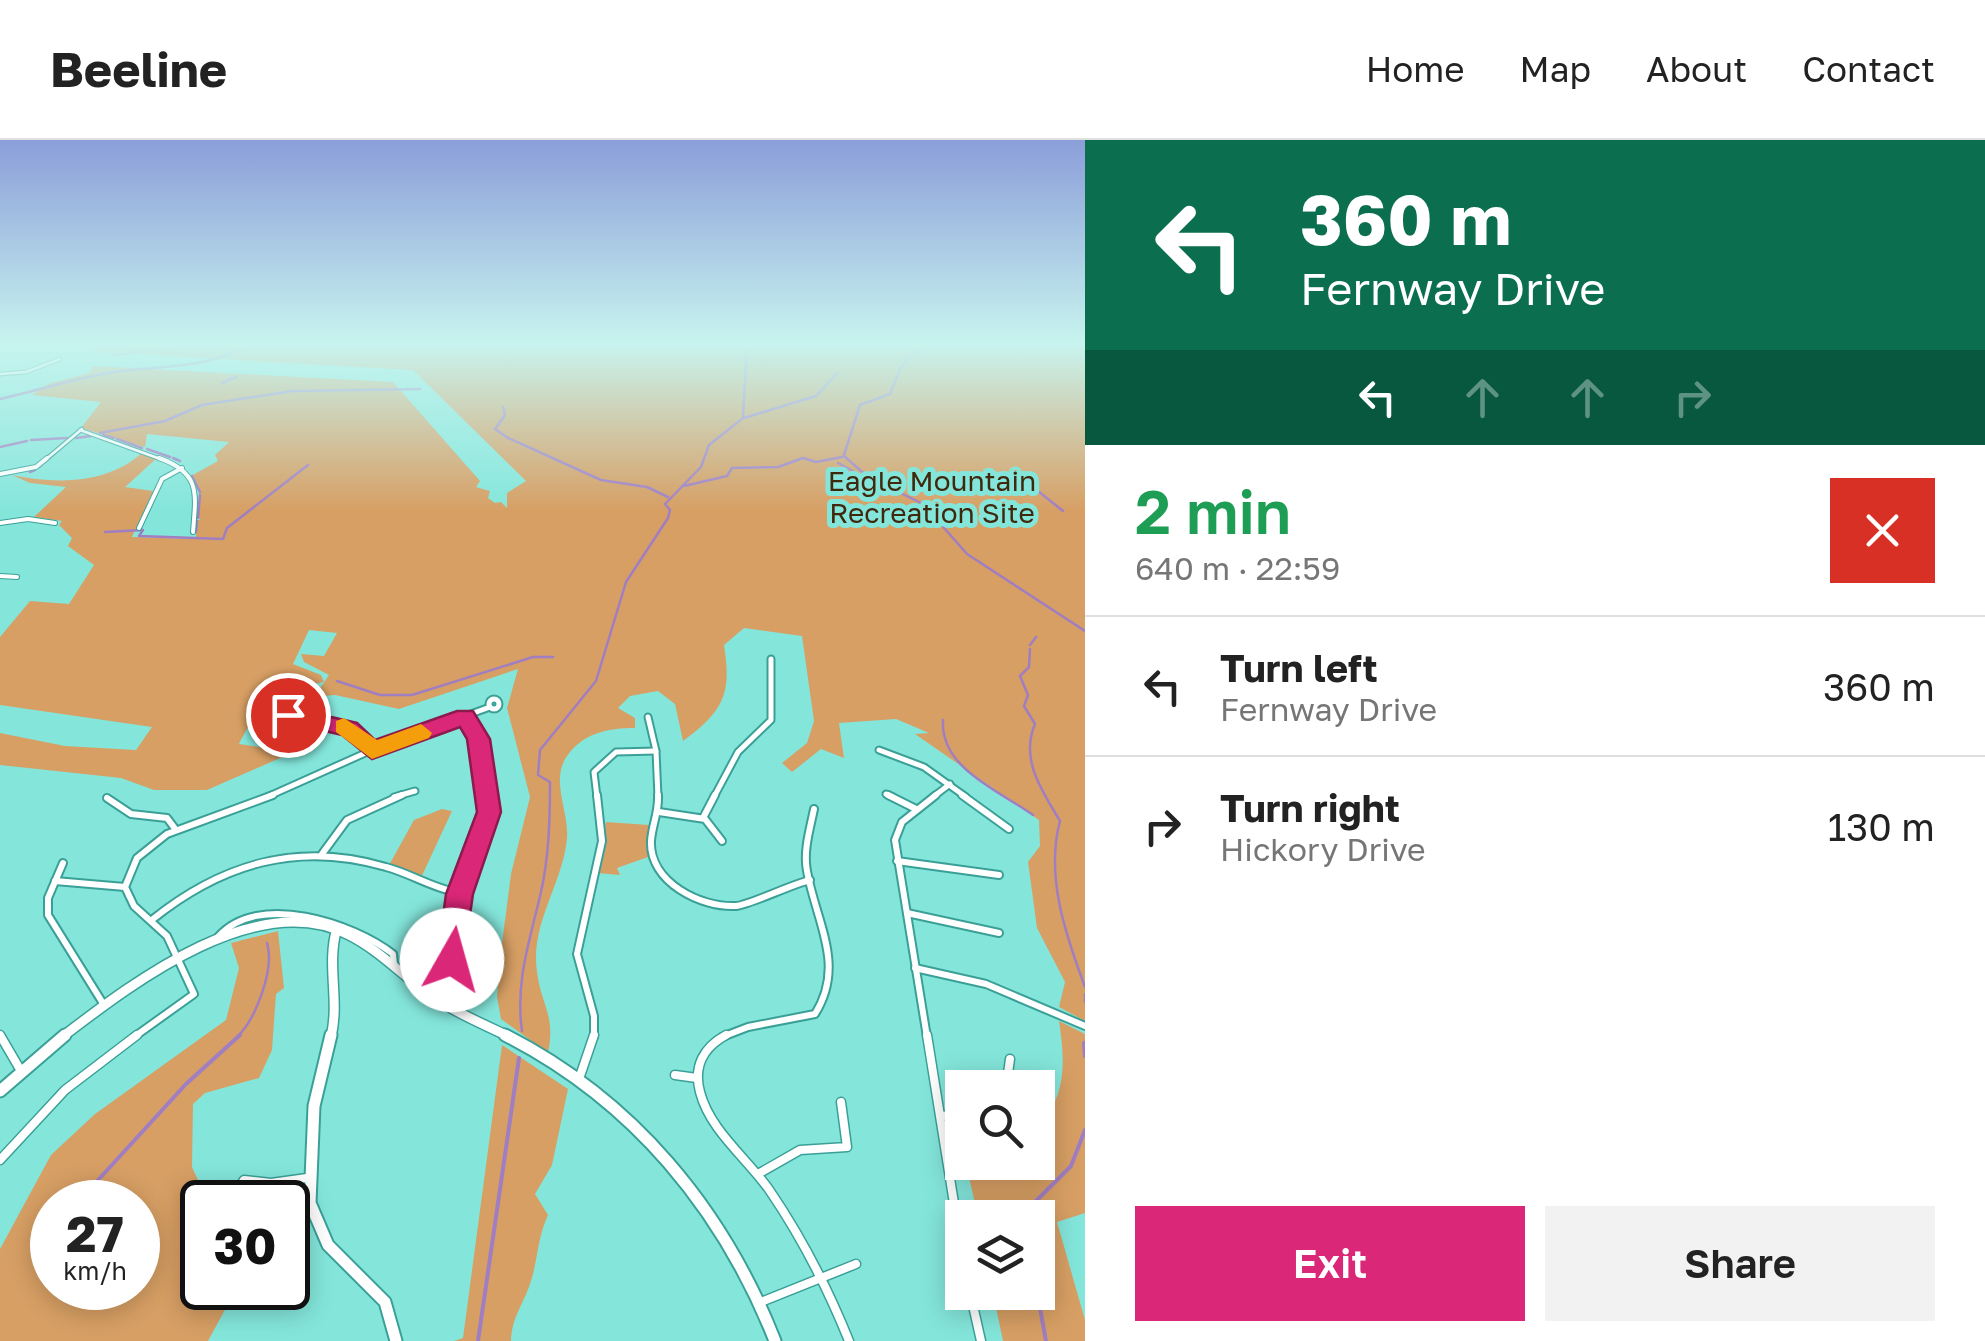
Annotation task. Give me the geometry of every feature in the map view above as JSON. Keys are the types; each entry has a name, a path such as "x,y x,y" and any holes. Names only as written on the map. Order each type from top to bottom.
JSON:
{"street":[{"path":"0,474 36,468 82,429 166,458 182,468 196,489 192,532"},
{"path":"139,528 162,480 182,468"},
{"path":"0,523 28,519 55,523"},
{"path":"0,576 17,578"},
{"path":"704,818 738,752 772,720 771,659"},
{"path":"124,887 144,851 176,830 240,810 372,750 490,707"},
{"path":"429,994 453,954 460,894 489,812 478,739 465,716"},
{"path":"648,717 656,751 659,812 651,844 658,868 682,892 702,902 739,906 779,887 810,880"},
{"path":"289,718 342,726 364,738 372,750"},
{"path":"879,750 906,758 950,784 1010,829"},
{"path":"578,1080 594,1044 594,1016 576,954 602,841 594,772 616,752 656,751"},
{"path":"950,784 902,822 895,840 954,1200"},
{"path":"322,854 328,836 340,824 415,792"},
{"path":"886,794 916,809"},
{"path":"107,798 130,814 167,818 176,830"},
{"path":"814,808 806,848 830,970 823,1005 816,1014 727,1034 712,1044 700,1060 697,1078 709,1115 758,1174 849,1341"},
{"path":"659,812 704,818 720,832 722,841"},
{"path":"152,919 208,877 260,861 322,854 381,866 460,894"},
{"path":"897,862 1000,876"},
{"path":"63,863 47,901 48,917 105,1006"},
{"path":"55,882 124,887"},
{"path":"0,1160 37,1116 78,1080 194,994 180,960 152,919 134,906 124,887"},
{"path":"907,913 1000,933"},
{"path":"217,938 224,929 260,918 318,916 372,937 393,954 394,964"},
{"path":"0,1091 105,1006 217,938 275,922 307,921 337,928 364,940 429,994 578,1080 639,1128 680,1168 716,1219 762,1302 775,1341"},
{"path":"337,928 330,957 337,1012 314,1101 310,1203 321,1234 379,1292 388,1308 396,1341"},
{"path":"915,968 986,984 1085,1026"},
{"path":"0,1035 21,1071"},
{"path":"1008,1070 1010,1058"},
{"path":"675,1074 697,1078"},
{"path":"758,1174 795,1149 830,1144 847,1147 841,1102"},
{"path":"940,1116 945,1116"},
{"path":"289,1180 309,1178"},
{"path":"762,1302 856,1264"},
{"path":"974,1310 980,1341"}],"green space":[{"name":"Eagle Mountain Recreation Site","path":"72,399 408,399 480,481 476,487 490,491 488,498 495,503 501,502 507,508 507,493 526,481 443,399 1085,399 1085,1021 1059,1007 1065,982 1037,928 1028,862 1040,846 1039,820 915,734 929,733 896,719 839,723 844,758 821,749 792,772 782,763 807,743 814,721 802,636 744,628 724,645 727,677 721,700 716,711 683,741 675,704 658,691 630,696 618,708 635,718 635,728 597,733 567,756 560,785 567,838 536,954 549,1019 548,1053 501,1019 497,997 511,874 530,797 507,708 518,669 399,709 335,695 311,697 301,711 293,710 281,695 319,690 329,675 304,662 301,654 324,656 337,633 309,630 293,664 321,675 324,682 277,691 273,699 283,710 254,720 239,744 287,751 287,755 207,790 154,790 121,778 0,765 0,733 65,746 136,750 152,727 0,705 0,637 30,601 69,604 94,565 68,546 72,538 59,525 62,521 34,517 66,487 30,483 12,475 80,479 114,471 143,452 158,457 125,487 153,491 132,537 196,539 196,521 201,519 197,518 199,492 191,476 218,461 215,455 229,442 147,434 145,447 81,428 101,402"},
{"path":"442,809 452,811 420,880 388,867 414,820"},
{"path":"606,822 649,825 648,857 617,868 620,875 597,873"},
{"path":"278,931 284,988 276,994 272,1050 259,1078 205,1093 193,1104 192,1167 198,1180 180,1180 180,1310 225,1310 208,1341 0,1341 0,1249 30,1194 30,1310 160,1310 160,1180 37,1180 51,1155 95,1114 226,1020 239,968 231,943"},
{"path":"1059,1021 1085,1034 1085,1213 1057,1222 1085,1320 1085,1341 1003,1341 997,1310 1055,1310 1055,1200 974,1200 970,1180 1055,1180 1055,1100 1062,1077"},
{"path":"502,1045 568,1089 552,1165 535,1194 548,1215 511,1341 454,1341 463,1338"}],"waterway":[{"path":"100,433 165,421 202,405 240,399"},
{"path":"522,1031 522,978 544,878 548,837 550,782 538,775 540,750 596,681 626,582 668,518 670,510 665,504 701,467 709,445 743,418 744,399"},
{"path":"744,418 806,399"},
{"path":"844,455 860,405 876,399"},
{"path":"503,407 505,415 495,429 508,438 601,480 647,487 668,497"},
{"path":"103,435 114,438"},
{"path":"76,438 91,436"},
{"path":"31,440 67,438"},
{"path":"117,439 142,448"},
{"path":"0,447 27,441"},
{"path":"147,449 170,457"},
{"path":"39,467 54,454"},
{"path":"844,456 868,477 923,504 967,554 1085,631"},
{"path":"684,486 727,476 732,468 778,467 803,458 816,462 842,457"},
{"path":"173,458 180,461"},
{"path":"838,463 853,471"},
{"path":"105,532 143,530 139,536 223,539 227,528 308,465"},
{"path":"30,472 35,470"},
{"path":"192,476 200,492"},
{"path":"1038,491 1063,511"},
{"path":"198,518 200,495"},
{"path":"196,532 197,521"},
{"path":"1030,645 1036,637"},
{"path":"1030,649 1029,667 1020,676 1028,695 1024,706 1035,724 1031,762 1060,821 1056,884 1085,987"},
{"path":"337,681 380,695 412,695 533,657 553,657"},
{"path":"943,720 945,737 961,765 1033,815"},
{"path":"237,1037 262,993 268,966 267,943"},
{"path":"1085,994 1085,1002"},
{"path":"98,1180 186,1084 240,1035"},
{"path":"1084,1043 1085,1056"},
{"path":"478,1341 519,1058"},
{"path":"1037,1200 1071,1166 1085,1130"},
{"path":"1040,1310 1046,1341"}],"slow traffic":[{"path":"344,727 364,738 372,750 421,733"}],"route":[{"path":"288,715 349,728 364,738 372,750 465,716 478,739 489,812 460,894 452,960"}]}
